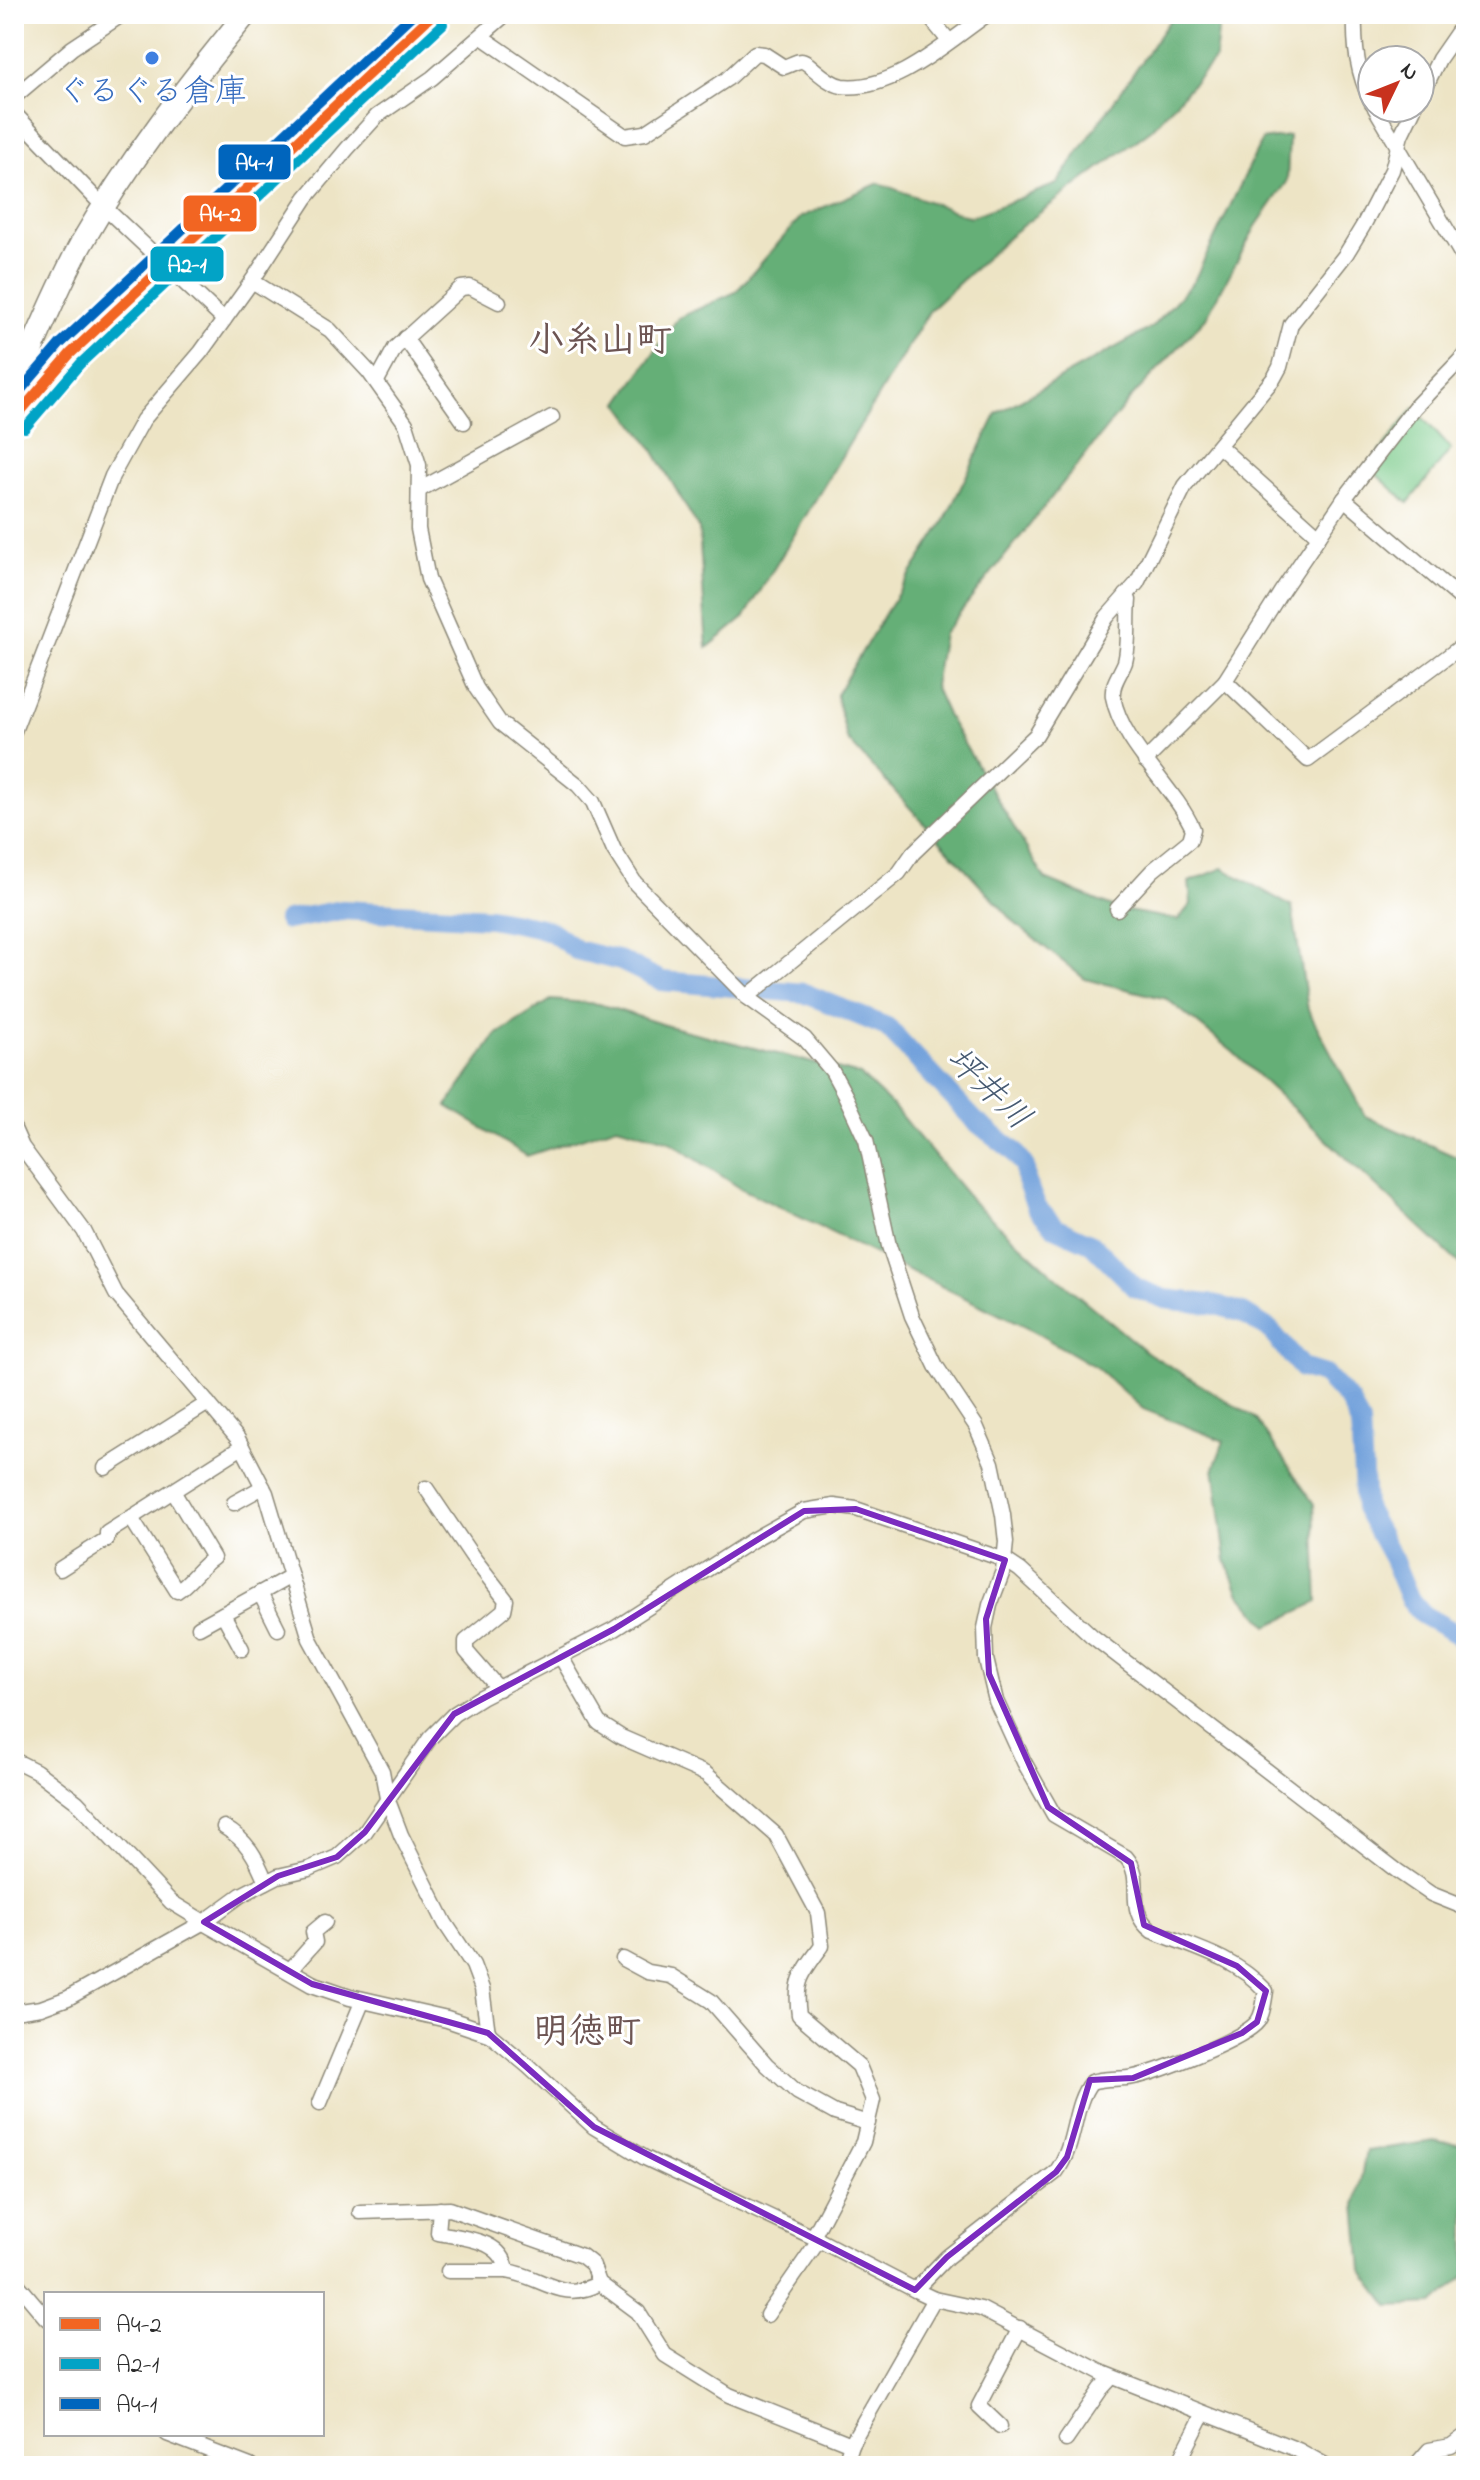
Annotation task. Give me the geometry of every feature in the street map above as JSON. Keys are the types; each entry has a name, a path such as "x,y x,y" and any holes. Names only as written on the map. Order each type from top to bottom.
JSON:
{"highway":[{"path":"14,392 80,247 104,207 177,97 246,14"},
{"path":"14,353 62,268 80,247"}],"street":[{"path":"14,419 70,354 433,14"},
{"path":"14,731 112,476 143,420 175,385 224,320 306,198 377,116 432,78 506,14"},
{"path":"927,14 949,41"},
{"path":"482,37 625,136 631,137 645,133 727,79 755,53 764,54 784,67 802,61 828,82 858,87 876,84 895,77 988,14"},
{"path":"1355,14 1356,60"},
{"path":"14,97 113,17"},
{"path":"1436,65 1466,20"},
{"path":"14,113 104,207 224,320"},
{"path":"1384,124 1466,262"},
{"path":"747,997 899,873 913,853 1036,735 1107,617 1137,583 1185,486 1274,378 1280,367 1291,324 1353,244 1392,170 1405,124"},
{"path":"252,281 330,330 377,381 406,424 419,465 418,529 428,579 476,688 500,723 578,785 593,802 614,850 630,877 747,997 805,1039 832,1071 866,1140 889,1246 912,1316 936,1366 976,1426 989,1454 1005,1528 1005,1560 986,1619 989,1674 996,1701 1012,1738 1048,1807 1063,1821 1126,1857 1131,1863 1137,1912 1144,1925 1237,1966 1266,1991 1257,2022 1242,2033 1172,2065 1133,2078 1091,2082 1084,2094 1067,2157 1056,2172 947,2257 915,2290"},
{"path":"377,381 395,348 461,288 470,287 499,302"},
{"path":"405,338 464,422"},
{"path":"14,392 70,354"},
{"path":"1145,761 1225,681 1344,499 1414,408 1466,354"},
{"path":"419,490 552,417"},
{"path":"1220,447 1319,536"},
{"path":"1344,499 1466,603"},
{"path":"1117,909 1152,871 1193,835 1183,811 1145,761 1120,717 1113,695 1126,654 1129,600 1126,595"},
{"path":"1225,681 1308,760 1466,643"},
{"path":"14,1129 22,1147 84,1231 116,1294 242,1447 263,1487 310,1639 382,1771 387,1798 401,1835 445,1923 473,1965 482,1989 488,2033"},
{"path":"105,1468 208,1403"},
{"path":"60,1569 107,1539 107,1533 242,1447"},
{"path":"234,1503 263,1487"},
{"path":"426,1488 506,1600 504,1610 466,1641 466,1651 499,1689"},
{"path":"131,1518 177,1591 213,1558 173,1491"},
{"path":"14,2012 41,2008 68,1998 204,1922 241,1895 266,1882 337,1857 365,1832 430,1738 454,1714 614,1629 772,1529 817,1507 856,1509 1005,1560 1092,1636 1396,1870 1431,1894 1466,1908"},
{"path":"199,1627 291,1576"},
{"path":"260,1593 278,1629"},
{"path":"223,1614 242,1649"},
{"path":"561,1657 599,1723 621,1737 706,1774 776,1835 818,1913 822,1946 806,1968 795,1991 799,2015 859,2066 873,2100 863,2142 816,2238 767,2315"},
{"path":"14,1760 36,1771 77,1802 171,1902 312,1984 363,2000 447,2019 488,2033 594,2127 645,2158 816,2238 934,2299 981,2309 1112,2377 1298,2450 1327,2466"},
{"path":"224,1827 240,1836 254,1853 266,1882"},
{"path":"290,1970 315,1942 313,1932 325,1922"},
{"path":"623,1959 647,1972 671,1976 711,2001 767,2065 797,2092 835,2113 868,2123"},
{"path":"320,2103 363,2000"},
{"path":"440,2209 438,2233 489,2244 506,2261 507,2271"},
{"path":"360,2212 450,2209 582,2256 592,2264 599,2283 638,2312 665,2355 729,2395 851,2444"},
{"path":"448,2271 520,2273 532,2281 571,2291 585,2291 599,2283"},
{"path":"14,2280 44,2316"},
{"path":"839,2466 847,2457 851,2444 934,2299"},
{"path":"1000,2426 979,2406 1020,2328"},
{"path":"1066,2440 1112,2377"},
{"path":"1177,2466 1203,2415"},
{"path":"1415,2466 1429,2450 1447,2448 1466,2435"},
{"path":"172,2436 250,2466"}],"highlighted area":[{"path":"856,1509 1005,1560 986,1619 989,1674 1048,1807 1131,1863 1144,1925 1237,1966 1266,1991 1257,2022 1242,2033 1133,2078 1090,2080 1067,2157 1056,2172 947,2257 915,2290 594,2127 488,2033 312,1984 204,1922 278,1876 337,1857 365,1832 454,1714 614,1629 804,1511"}],"green space":[{"path":"1174,14 1220,14 1215,59 1152,129 1014,232 930,310 744,618 707,648 699,529 652,448 619,403 678,318 736,292 801,217 879,183 970,217 1057,184"},
{"path":"1289,136 1287,182 1256,226 1206,318 1129,400 943,634 934,686 948,717 1045,879 1117,909 1178,920 1191,904 1189,882 1223,868 1292,907 1308,1010 1365,1116 1454,1156 1466,1157 1466,1270 1233,1052 1167,999 1085,979 1017,925 847,739 836,695 944,522 997,413 1151,328 1194,281 1262,140"},
{"path":"1414,408 1451,449 1408,503 1368,467"},
{"path":"551,1000 599,1004 668,1026 860,1075 892,1105 972,1201 1055,1276 1145,1351 1255,1418 1314,1504 1318,1602 1268,1626 1240,1594 1226,1560 1214,1468 1224,1441 1143,1409 1097,1368 1031,1330 740,1188 667,1140 617,1126 527,1156 447,1106 496,1035"},
{"path":"1435,2141 1466,2145 1466,2275 1434,2304 1389,2306 1362,2270 1356,2204 1366,2151"}],"waterway":[{"name":"坪井川","path":"287,920 342,910 490,918 552,932 576,950 621,961 662,981 804,993 887,1027 975,1121 1014,1151 1025,1167 1026,1181 1037,1208 1055,1227 1092,1244 1136,1288 1165,1299 1217,1305 1243,1313 1269,1329 1302,1368 1325,1375 1350,1402 1360,1424 1365,1508 1393,1559 1410,1600 1423,1615 1466,1639"}],"transit line":[{"name":"A4-1","path":"14,398 60,344 413,14"},
{"name":"A4-2","path":"14,419 70,354 433,14"},
{"name":"A2-1","path":"25,428 80,364 443,24"}],"place":[{"name":"ぐるぐる倉庫","path":"152,58"}],"district":[{"name":"小糸山町","path":"600,338"},
{"name":"明徳町","path":"587,2029"}]}
